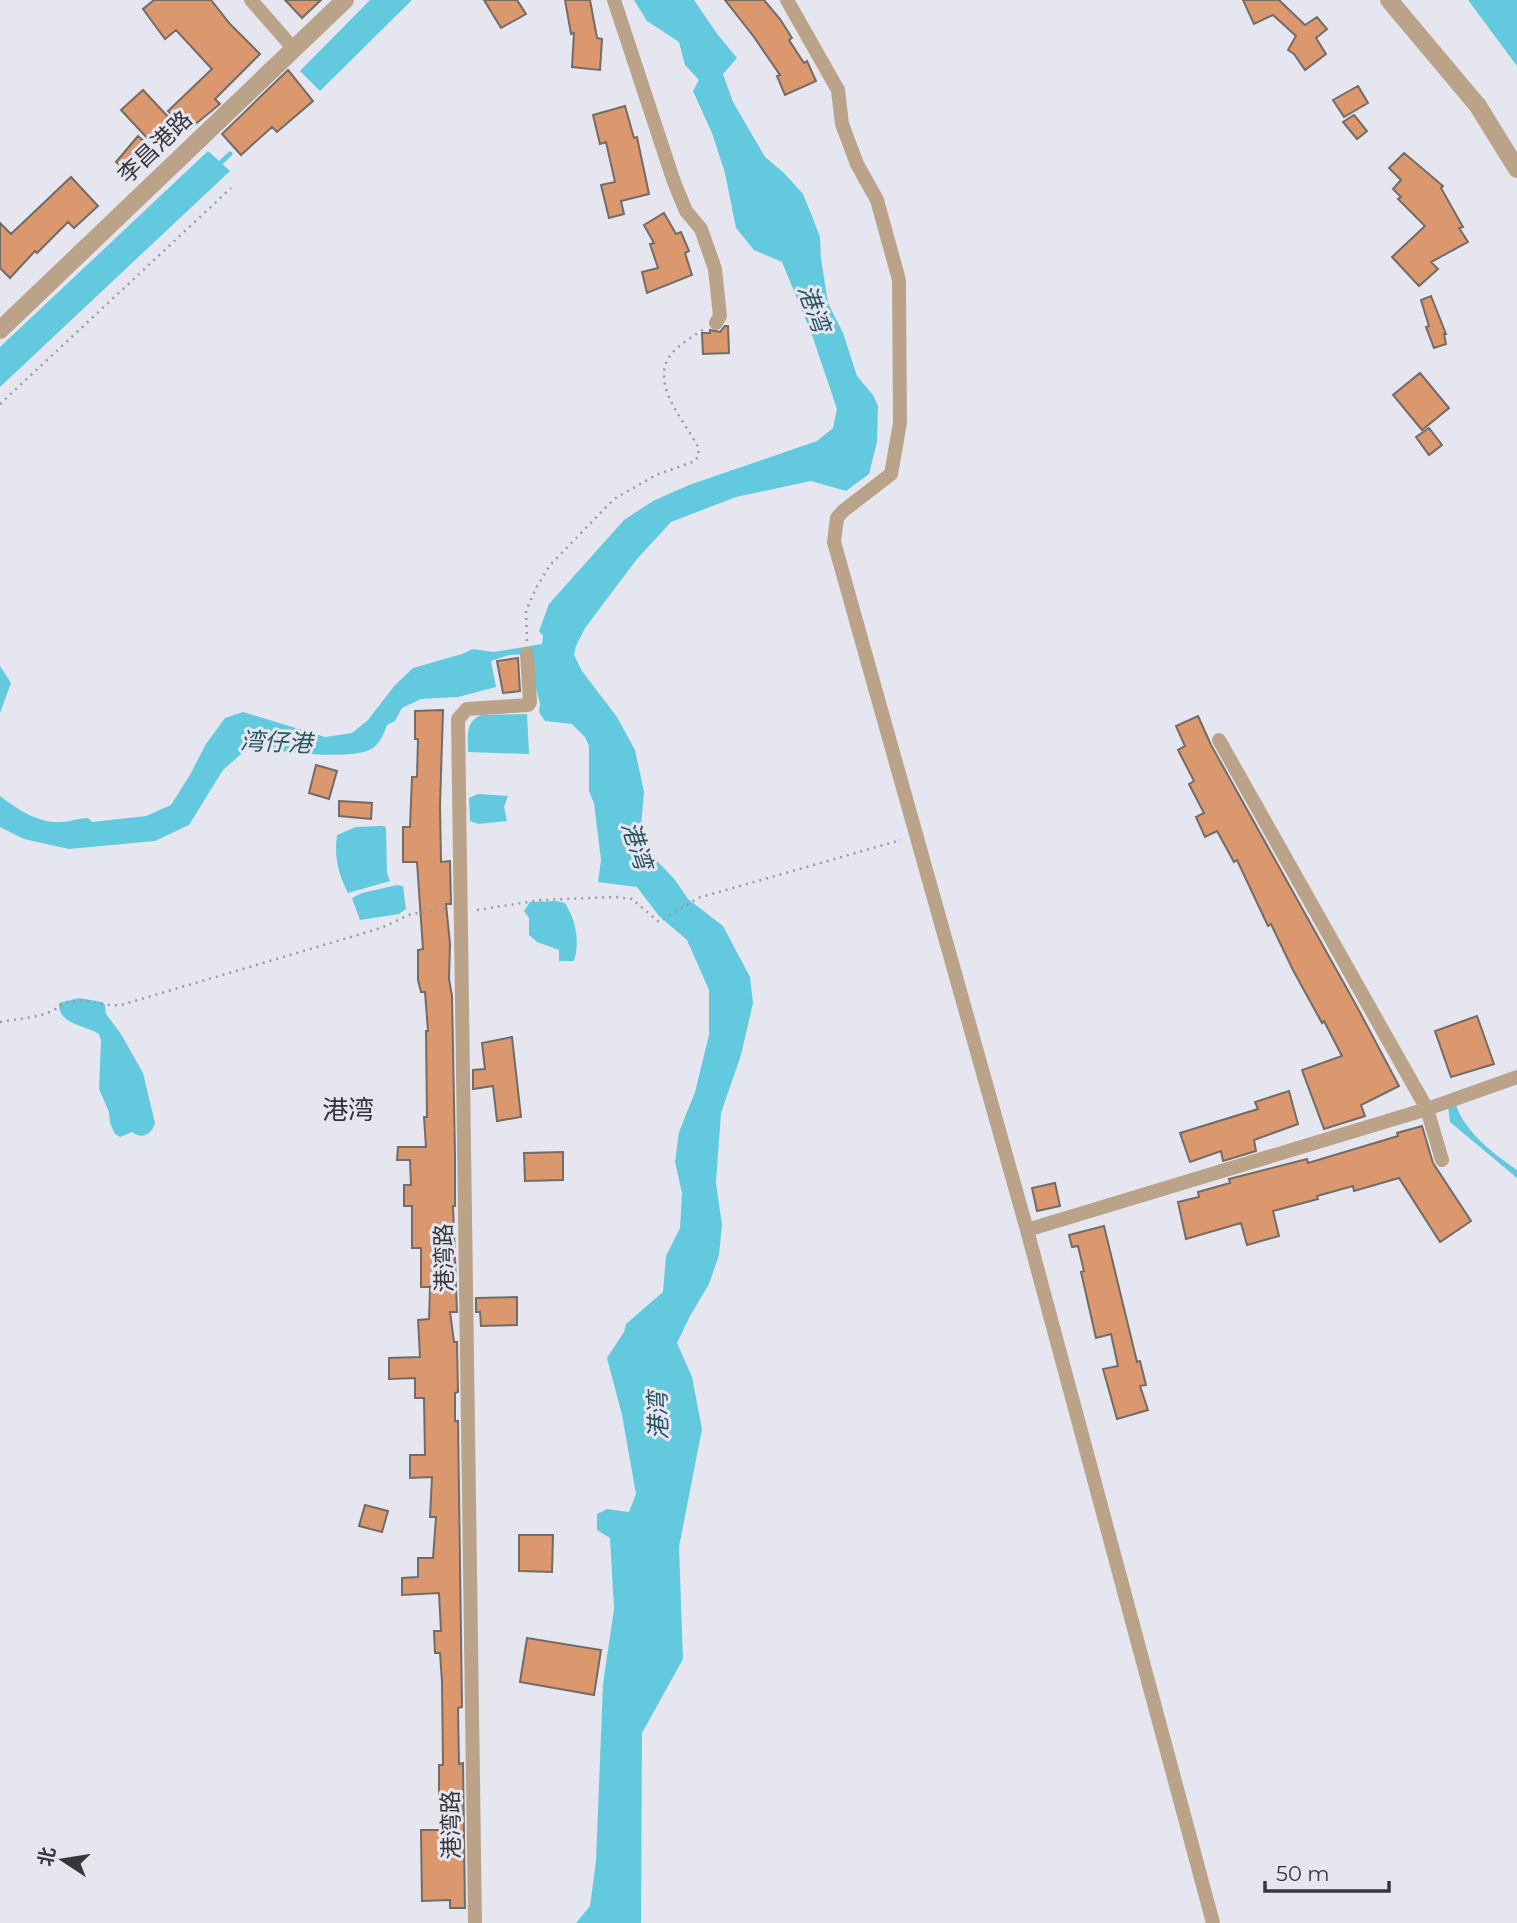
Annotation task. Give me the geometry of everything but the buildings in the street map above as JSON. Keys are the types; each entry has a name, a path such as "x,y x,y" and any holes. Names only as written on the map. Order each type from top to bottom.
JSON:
{"street":[{"path":"251,0 293,48"},
{"name":"李昌港路","path":"0,330 345,0"},
{"path":"614,0 674,182 686,211 701,229 715,269 720,316 716,323"},
{"path":"786,0 838,90 842,124 857,164 877,200 899,280 900,424 891,474 837,518 834,542 1027,1230 1213,1923"},
{"path":"1389,0 1478,106 1517,169"},
{"name":"港湾路","path":"475,1923 458,719 467,709 528,705 527,654"},
{"path":"1219,740 1427,1109 1442,1160"},
{"path":"1027,1230 1427,1109 1517,1077"}],"path":[{"path":"0,404 231,188"},
{"path":"527,654 526,611 550,565 614,499 656,475 695,461 699,455 692,435 666,393 664,367 675,350 716,323"},
{"path":"0,1022 38,1016 65,1003 82,1001 121,1005 381,928 411,914 449,908 462,912 541,900 616,897 632,899 659,922 698,898 916,836"}],"water":[{"path":"370,0 412,0 320,91 300,71"},
{"name":"湾仔港","path":"634,0 694,0 737,58 723,74 733,102 765,157 803,194 820,237 828,303 843,333 857,376 873,395 878,406 877,442 869,474 846,491 811,481 736,497 671,522 637,559 585,628 574,655 582,671 617,717 635,750 644,792 641,827 647,850 675,880 688,899 723,926 750,977 753,1003 741,1055 721,1113 716,1183 722,1225 719,1255 709,1284 677,1343 692,1377 702,1429 679,1547 683,1659 642,1733 641,1923 576,1923 590,1906 596,1861 603,1684 614,1609 610,1538 597,1530 597,1514 607,1509 629,1512 636,1494 622,1415 607,1358 624,1332 626,1324 663,1292 666,1256 680,1228 682,1193 675,1162 679,1132 695,1092 709,1035 709,990 687,940 659,916 637,887 598,882 601,860 594,803 589,791 589,746 585,737 572,724 545,721 539,712 540,704 527,654 509,655 491,661 496,687 458,697 421,699 402,708 395,721 387,725 378,743 363,752 313,754 250,746 223,770 189,825 155,841 69,849 24,839 0,827 0,796 28,814 52,822 88,818 92,822 146,816 171,805 206,744 225,718 243,712 325,737 352,733 368,720 395,685 413,668 473,649 494,652 542,644 543,636 539,631 549,604 624,520 653,501 689,485 817,441 833,428 837,409 812,335 782,262 754,250 736,228 725,173 712,133 693,91 699,80 685,65 679,42 647,21"},
{"path":"1468,0 1517,0 1517,66"},
{"path":"208,151 230,171 0,387 0,347"},
{"path":"0,666 11,683 0,713"},
{"path":"527,714 529,754 468,752 468,730 476,718 481,715"},
{"path":"478,794 508,796 504,807 507,821 479,824 470,821 469,798"},
{"path":"356,827 386,827 387,873 390,881 348,893 338,865 337,835"},
{"path":"397,885 403,886 406,909 399,914 360,920 352,898"},
{"path":"530,902 565,903 572,917 577,939 574,961 559,961 559,950 537,942 529,935 529,918 524,911"},
{"path":"79,998 102,1002 105,1005 106,1014 143,1073 155,1123 146,1135 139,1136 132,1132 120,1137 115,1134 99,1089 99,1034 73,1023 60,1011 59,1003"},
{"path":"1456,1105 1473,1133 1517,1170 1517,1178 1450,1122 1448,1106"}],"waterway":[{"path":"217,166 230,154"}],"district":[{"name":"港湾","path":"348,1110"}]}
